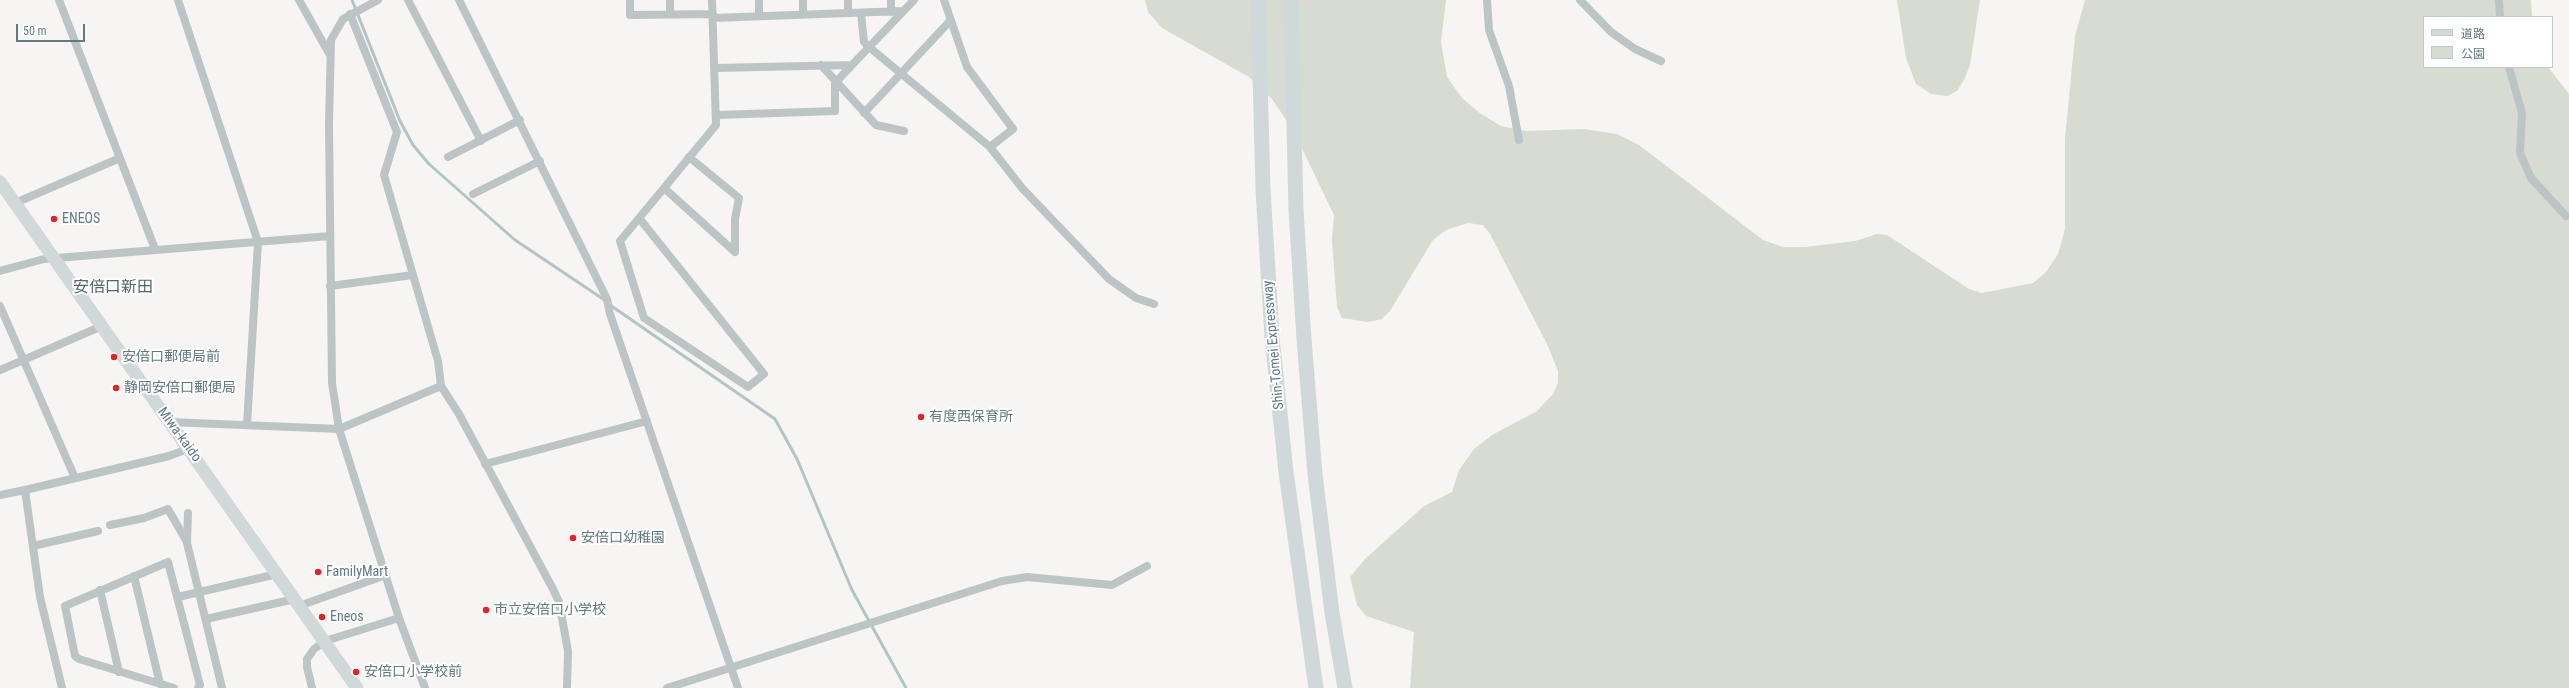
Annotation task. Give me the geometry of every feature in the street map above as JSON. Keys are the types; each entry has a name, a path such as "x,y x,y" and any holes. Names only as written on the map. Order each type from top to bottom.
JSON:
{"highway":[{"name":"Shin-Tomei Expressway","path":"1258,0 1263,181 1272,337 1286,472 1316,688"},
{"path":"1291,1 1296,202 1304,339 1316,482 1332,613 1345,688"}],"main road":[{"name":"Miwa-kaido","path":"0,182 190,448 297,603 358,688"}],"street":[{"path":"59,0 155,249"},
{"path":"178,0 258,242 247,425"},
{"path":"300,0 330,55"},
{"path":"378,0 350,14 337,27 331,40 330,286 332,382 339,429 399,618 425,688"},
{"path":"408,0 481,141"},
{"path":"459,0 540,160 607,299 738,688"},
{"path":"630,0 630,15 670,14 713,16 903,11"},
{"path":"670,0 670,14"},
{"path":"639,218 764,374 748,387 644,318 620,241 689,157 716,125 717,115 712,0"},
{"path":"759,0 759,15"},
{"path":"803,0 803,14"},
{"path":"848,0 848,13"},
{"path":"891,0 891,12"},
{"path":"717,115 835,111 835,83 914,0"},
{"path":"944,0 949,22 967,68 1013,129 990,147"},
{"path":"1487,0 1489,30 1509,86 1519,140"},
{"path":"1580,0 1611,32 1635,49 1661,61"},
{"path":"2499,0 2500,16"},
{"path":"861,13 864,42 869,47 990,147 1022,188 1109,279 1136,298 1154,304"},
{"path":"350,14 397,132 384,175 438,361 441,386 485,464 558,602 568,650 567,688"},
{"path":"864,113 949,22"},
{"path":"821,65 835,83 876,125 904,130"},
{"path":"715,68 852,65"},
{"path":"2509,68 2522,113 2520,153 2531,178 2566,216"},
{"path":"448,157 520,120"},
{"path":"664,188 735,252 735,219 740,198 689,157"},
{"path":"16,203 120,158"},
{"path":"473,194 540,160"},
{"path":"0,271 54,259 155,249 330,236"},
{"path":"330,286 413,275"},
{"path":"0,306 75,478"},
{"path":"0,370 102,326"},
{"path":"170,422 339,429 441,386"},
{"path":"485,464 647,421"},
{"path":"0,495 169,456 190,448"},
{"path":"25,490 40,597 62,688"},
{"path":"110,525 144,518 168,509 187,543 222,688"},
{"path":"187,543 188,513"},
{"path":"33,546 98,530"},
{"path":"174,688 79,660 75,656 65,606 168,562 200,685 198,688"},
{"path":"667,688 732,669 1002,581 1027,577 1112,585 1147,566"},
{"path":"178,596 277,574"},
{"path":"206,619 297,603 386,575"},
{"path":"134,576 160,684"},
{"path":"100,590 119,672"},
{"path":"312,688 307,659 314,649 325,641 399,618"}],"green space":[{"path":"1145,0 1446,0 1441,42 1447,77 1462,98 1481,114 1501,126 1526,131 1583,129 1617,134 1639,145 1763,240 1783,247 1805,247 1855,241 1877,234 1887,235 1969,289 1982,293 2033,283 2046,272 2058,254 2065,229 2065,138 2075,36 2085,0 2531,0 2532,16 2423,16 2423,68 2549,68 2569,94 2569,688 1410,688 1414,632 1366,616 1357,605 1350,577 1365,559 1424,506 1452,492 1459,470 1474,449 1492,435 1537,411 1553,394 1558,383 1558,371 1547,344 1490,234 1483,225 1468,223 1446,230 1433,240 1390,311 1382,319 1368,322 1342,318 1337,307 1332,240 1334,215 1293,130 1272,99 1249,77 1162,28 1148,12"},
{"path":"1897,0 1980,0 1970,65 1964,80 1957,91 1947,96 1931,94 1916,84 1906,58"}],"waterway":[{"path":"352,0 400,121 413,145 429,164 515,240 606,301"},
{"path":"610,305 775,419 797,459 852,590 906,688"}],"place":[{"name":"ENEOS","path":"54,219"},
{"name":"安倍口郵便局前","path":"114,357"},
{"name":"静岡安倍口郵便局","path":"116,388"},
{"name":"有度西保育所","path":"921,417"},
{"name":"安倍口幼稚園","path":"573,538"},
{"name":"FamilyMart","path":"318,572"},
{"name":"市立安倍口小学校","path":"486,610"},
{"name":"Eneos","path":"322,617"},
{"name":"安倍口小学校前","path":"356,672"}],"district":[{"name":"安倍口新田","path":"113,288"}]}
